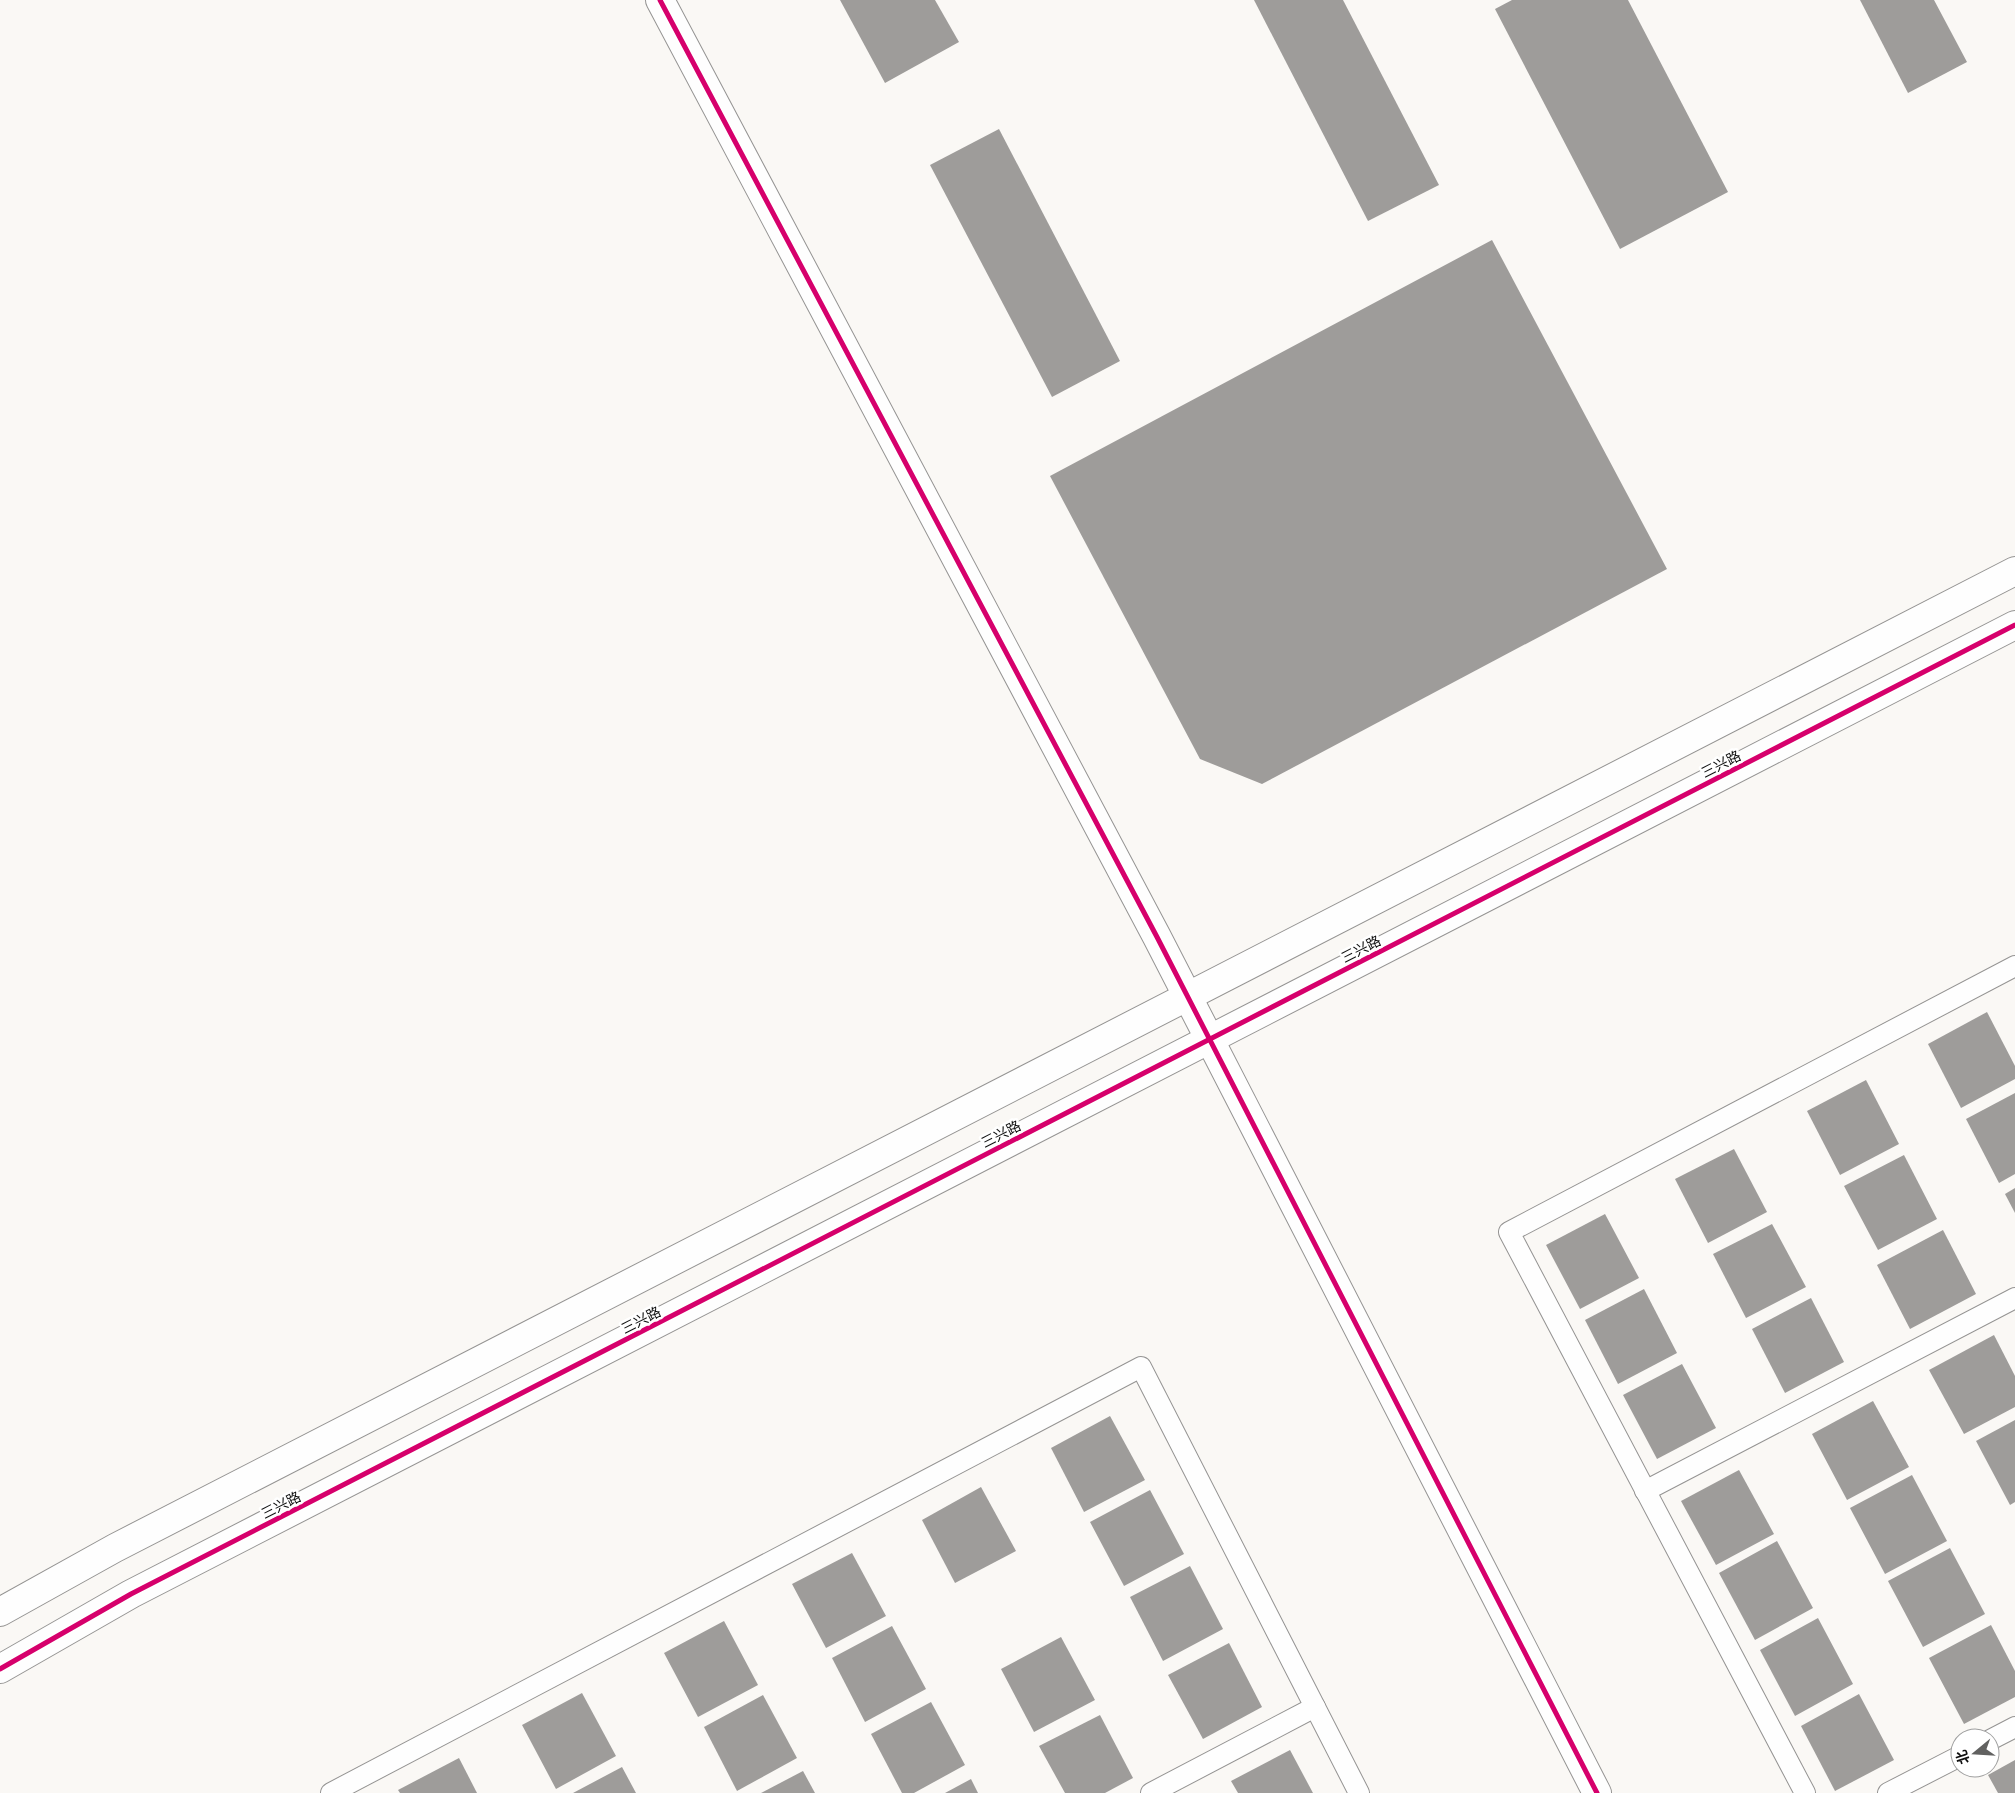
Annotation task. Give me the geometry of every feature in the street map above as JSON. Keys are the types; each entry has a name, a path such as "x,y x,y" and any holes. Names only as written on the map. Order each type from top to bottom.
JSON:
{"street":[{"path":"660,0 1210,1040 1597,1793"},
{"path":"0,1612 115,1548 2015,571"},
{"name":"三兴路","path":"0,1669 131,1594 2015,625"}],"lane":[{"path":"1805,1793 1509,1232 2015,966"},
{"path":"1645,1491 2015,1298"},
{"path":"331,1793 1141,1367 1359,1793"},
{"path":"1152,1793 1315,1707"},
{"path":"2000,1735 2015,1727"},
{"path":"1888,1793 1950,1761"}],"building":[{"path":"840,0 935,0 959,42 885,83"},
{"path":"1254,0 1343,0 1439,185 1368,221"},
{"path":"1512,0 1628,0 1728,192 1620,249 1495,9"},
{"path":"1860,0 1934,0 1967,62 1908,93"},
{"path":"999,129 1120,361 1052,397 930,165"},
{"path":"1492,240 1667,569 1262,784 1200,759 1050,476"},
{"path":"1987,1012 2015,1066 2015,1079 1961,1108 1928,1044"},
{"path":"1866,1080 1899,1144 1840,1175 1807,1111"},
{"path":"2015,1093 2015,1174 1999,1183 1966,1119"},
{"path":"1734,1149 1767,1212 1708,1243 1675,1179"},
{"path":"1904,1155 1937,1219 1878,1250 1844,1186"},
{"path":"2015,1188 2015,1213 2005,1194"},
{"path":"1605,1214 1639,1278 1580,1309 1546,1245"},
{"path":"1772,1224 1806,1287 1746,1318 1713,1254"},
{"path":"1943,1230 1976,1294 1910,1329 1877,1265"},
{"path":"1644,1289 1677,1353 1618,1384 1585,1320"},
{"path":"1811,1298 1844,1362 1785,1393 1752,1329"},
{"path":"1994,1335 2015,1376 2015,1407 1964,1434 1929,1370"},
{"path":"1682,1364 1716,1428 1657,1459 1623,1395"},
{"path":"1873,1401 1909,1467 1847,1500 1812,1434"},
{"path":"1110,1416 1145,1480 1084,1512 1051,1448"},
{"path":"2015,1420 2015,1502 2010,1505 1976,1441"},
{"path":"1739,1470 1774,1534 1716,1565 1681,1501"},
{"path":"1912,1475 1947,1541 1885,1574 1850,1508"},
{"path":"981,1487 1016,1551 955,1583 922,1520"},
{"path":"1150,1490 1184,1554 1124,1586 1090,1522"},
{"path":"1777,1541 1813,1608 1755,1640 1719,1573"},
{"path":"1950,1548 1985,1614 1923,1647 1888,1581"},
{"path":"852,1553 886,1616 826,1648 792,1584"},
{"path":"1190,1566 1223,1629 1163,1661 1130,1597"},
{"path":"1818,1618 1853,1684 1795,1716 1760,1650"},
{"path":"724,1621 758,1685 698,1717 664,1653"},
{"path":"1991,1625 2015,1671 2015,1697 1964,1724 1929,1658"},
{"path":"892,1626 926,1689 865,1722 832,1658"},
{"path":"1061,1637 1095,1700 1034,1732 1001,1669"},
{"path":"1229,1643 1262,1707 1203,1739 1168,1675"},
{"path":"582,1693 616,1756 556,1789 522,1725"},
{"path":"1859,1694 1894,1760 1835,1791 1801,1726"},
{"path":"763,1695 797,1758 737,1791 704,1727"},
{"path":"931,1702 965,1765 914,1793 902,1793 871,1734"},
{"path":"1100,1715 1133,1778 1105,1793 1065,1793 1039,1746"},
{"path":"1290,1750 1313,1793 1238,1793 1231,1781"},
{"path":"459,1758 477,1793 400,1793 398,1790"},
{"path":"2015,1760 2015,1793 1998,1793 1990,1778 2000,1778 2000,1768"},
{"path":"622,1767 636,1793 573,1793"},
{"path":"803,1771 815,1793 761,1793"},
{"path":"971,1779 978,1793 945,1793"}],"cycle path":[{"path":"660,0 1157,937 1597,1793"},
{"path":"0,1669 131,1594 2015,625"}]}
